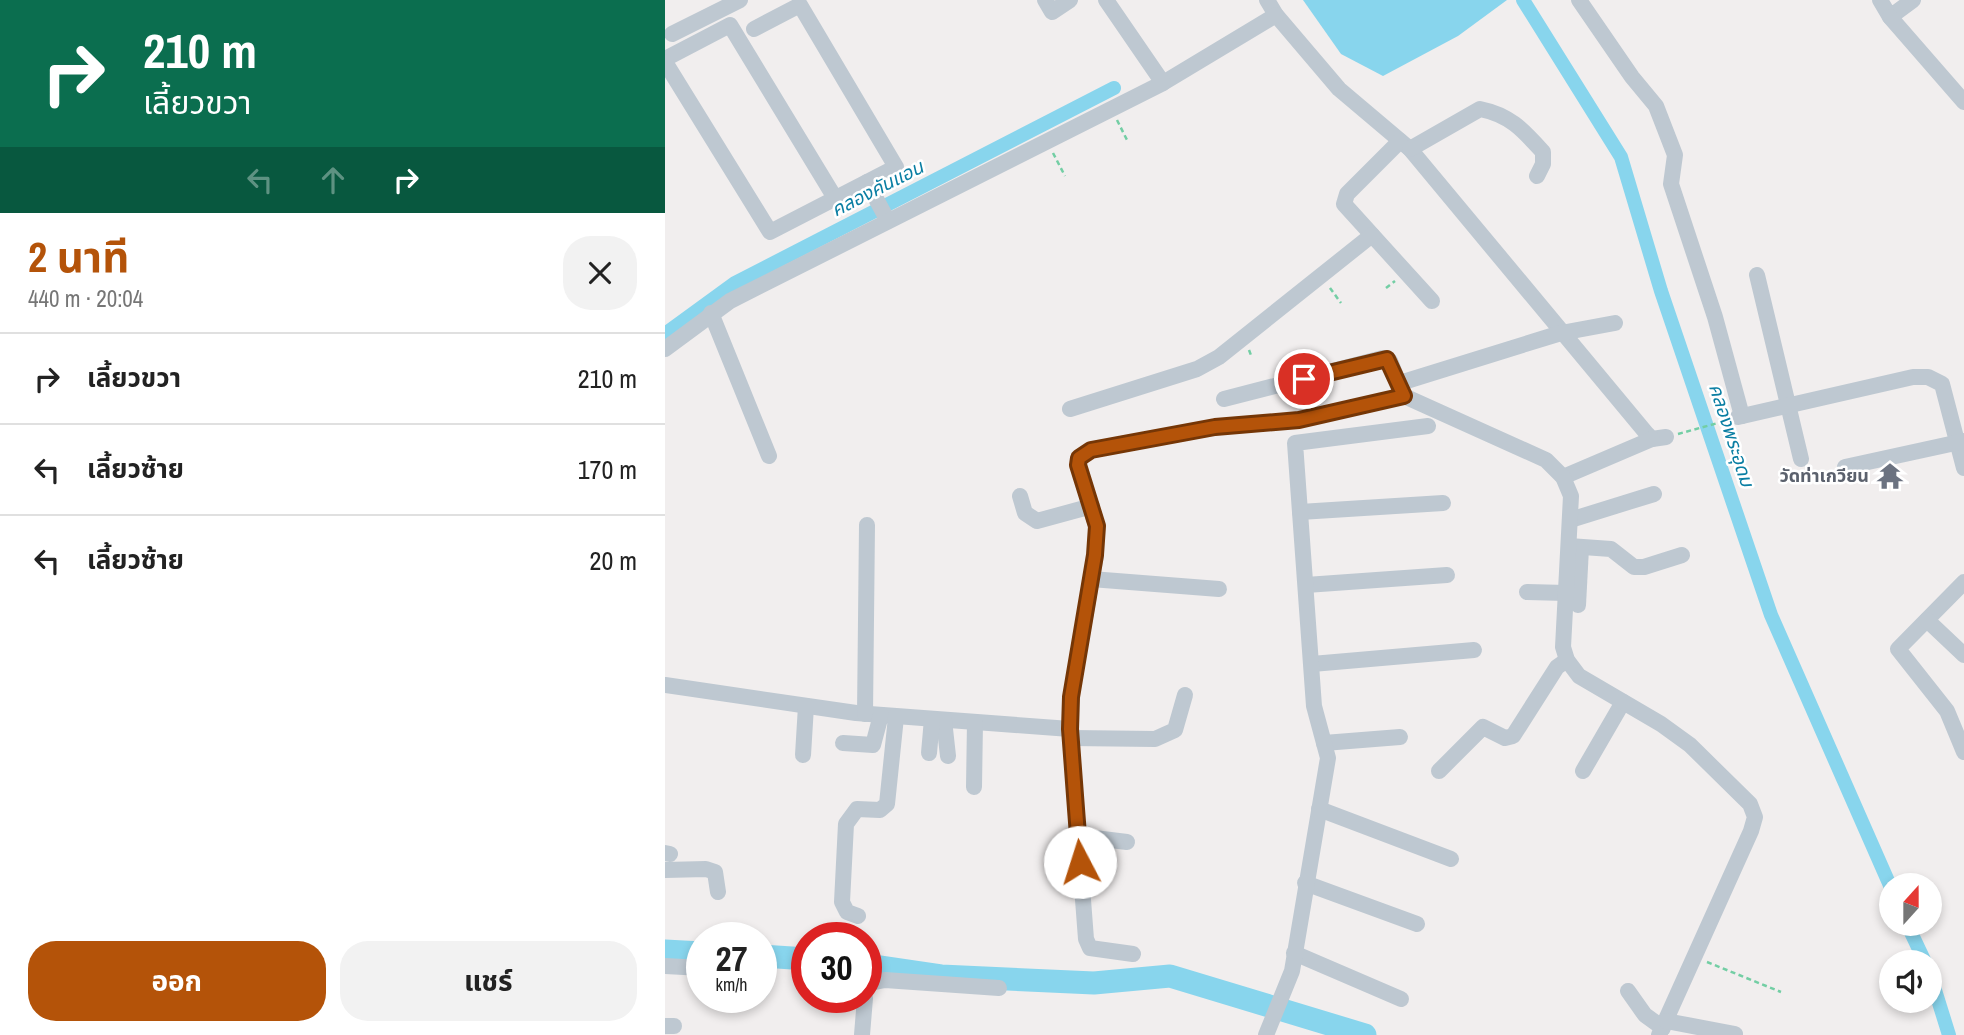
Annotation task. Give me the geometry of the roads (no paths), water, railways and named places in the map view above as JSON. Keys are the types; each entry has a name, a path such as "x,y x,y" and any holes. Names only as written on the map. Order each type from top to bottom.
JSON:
{"street":[{"path":"672,34 740,0"},
{"path":"1045,0 1052,12 1070,0"},
{"path":"1106,0 1163,83"},
{"path":"1267,0 1276,15 1339,89 1405,145 1562,333 1659,438 1563,477"},
{"path":"1579,0 1632,77 1656,106 1675,155 1671,184 1715,317 1740,416 1913,377 1928,377 1942,384 1961,442 1964,468"},
{"path":"1880,0 1890,17 1964,102"},
{"path":"1890,17 1913,0"},
{"path":"754,29 800,5 896,167 770,232 665,61 730,25 835,198"},
{"path":"665,349 711,313 1163,83 1276,15"},
{"path":"1432,301 1344,204 1344,198 1405,145 1480,109 1515,121 1543,152 1543,164 1537,176"},
{"path":"867,183 888,221"},
{"path":"1070,409 1197,369 1219,357 1372,235"},
{"path":"1758,275 1801,459"},
{"path":"711,313 769,456"},
{"path":"1133,954 1090,948 1086,939 1071,733 1077,655 1091,579 1097,526 1078,465 1079,458 1091,450 1215,427 1299,420 1402,390 1562,333 1615,323"},
{"path":"1224,399 1383,358 1389,361 1402,390 1546,460 1563,477 1571,496 1570,520 1575,547 1572,599 1563,647 1567,660 1579,676 1661,724 1690,745 1750,804 1755,817 1663,1028"},
{"path":"1266,1035 1292,971 1328,758 1314,706 1295,443 1427,426"},
{"path":"1845,467 1961,442"},
{"path":"1570,520 1654,494"},
{"path":"1020,496 1025,513 1037,521 1092,506"},
{"path":"1300,512 1443,503"},
{"path":"857,916 847,912 842,902 845,824 857,809 880,810 887,804 867,525"},
{"path":"1575,547 1611,550 1634,567 1644,567 1682,555"},
{"path":"1306,585 1447,575"},
{"path":"1091,579 1219,590"},
{"path":"1964,582 1898,649 1948,711 1964,751"},
{"path":"1527,593 1572,599"},
{"path":"1927,620 1964,655"},
{"path":"1312,664 1474,649"},
{"path":"1439,771 1483,727 1505,738 1513,736 1557,667 1567,660"},
{"path":"665,685 881,715 1154,739 1175,730 1185,695"},
{"path":"1583,771 1623,702"},
{"path":"803,755 806,706"},
{"path":"843,743 873,745 881,715"},
{"path":"929,753 938,720"},
{"path":"938,720 948,755"},
{"path":"974,787 975,722"},
{"path":"1324,743 1400,737"},
{"path":"1319,809 1451,859"},
{"path":"1078,836 1127,842"},
{"path":"667,859 715,873 719,892"},
{"path":"1305,883 1417,924"},
{"path":"1294,953 1401,999"},
{"path":"665,966 686,967"},
{"path":"882,981 999,988"},
{"path":"1628,991 1644,1015 1663,1028 1735,1034"},
{"path":"862,1035 864,1013"}],"water":[{"path":"1303,0 1507,0 1458,36 1383,76 1341,54"}],"waterway":[{"name":"คลองพระอุดม","path":"1523,0 1621,157 1661,291 1771,615 1885,873"},
{"name":"คลองคันแอน","path":"665,334 735,283 1114,88"},
{"name":"คลองพระอุดม","path":"1913,936 1919,950"},
{"path":"665,951 686,952"},
{"path":"777,957 791,958"},
{"path":"882,967 941,976 1094,983 1170,976 1365,1035"},
{"name":"คลองพระอุดม","path":"1942,1013 1949,1035"}],"place":[{"name":"วัดท่าเกวียน","path":"1890,476"}]}
